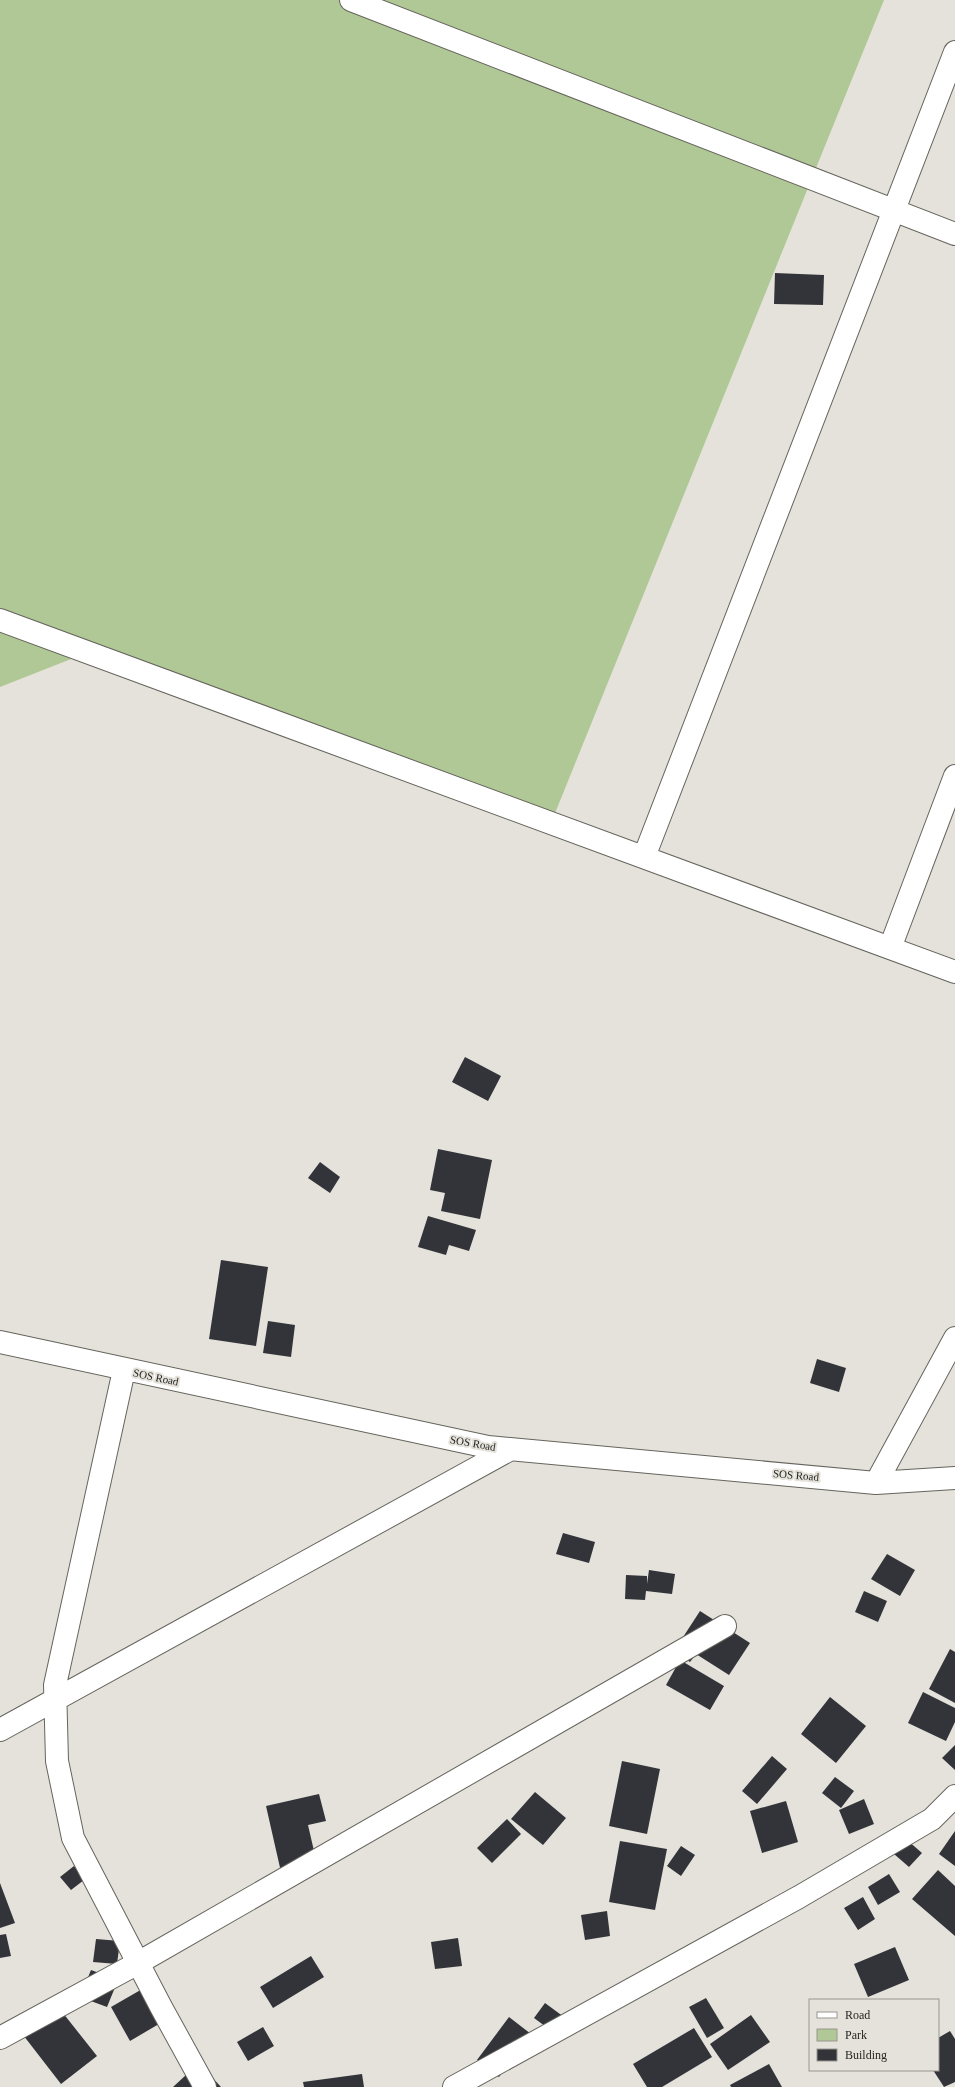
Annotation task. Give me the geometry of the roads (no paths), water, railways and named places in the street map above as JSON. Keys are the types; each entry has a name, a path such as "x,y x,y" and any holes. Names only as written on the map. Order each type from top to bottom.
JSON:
{"street":[{"path":"351,0 955,234"},
{"path":"644,857 955,52"},
{"path":"0,620 955,972"},
{"path":"890,948 955,776"},
{"path":"876,1482 955,1338"},
{"name":"SOS Road","path":"0,1342 124,1370 488,1447 876,1482 955,1478"},
{"path":"124,1370 54,1685 57,1760 73,1838 205,2087"},
{"path":"0,1730 511,1449"},
{"path":"0,2038 138,1963 726,1626"},
{"path":"454,2087 799,1897 932,1819 955,1796"}]}
